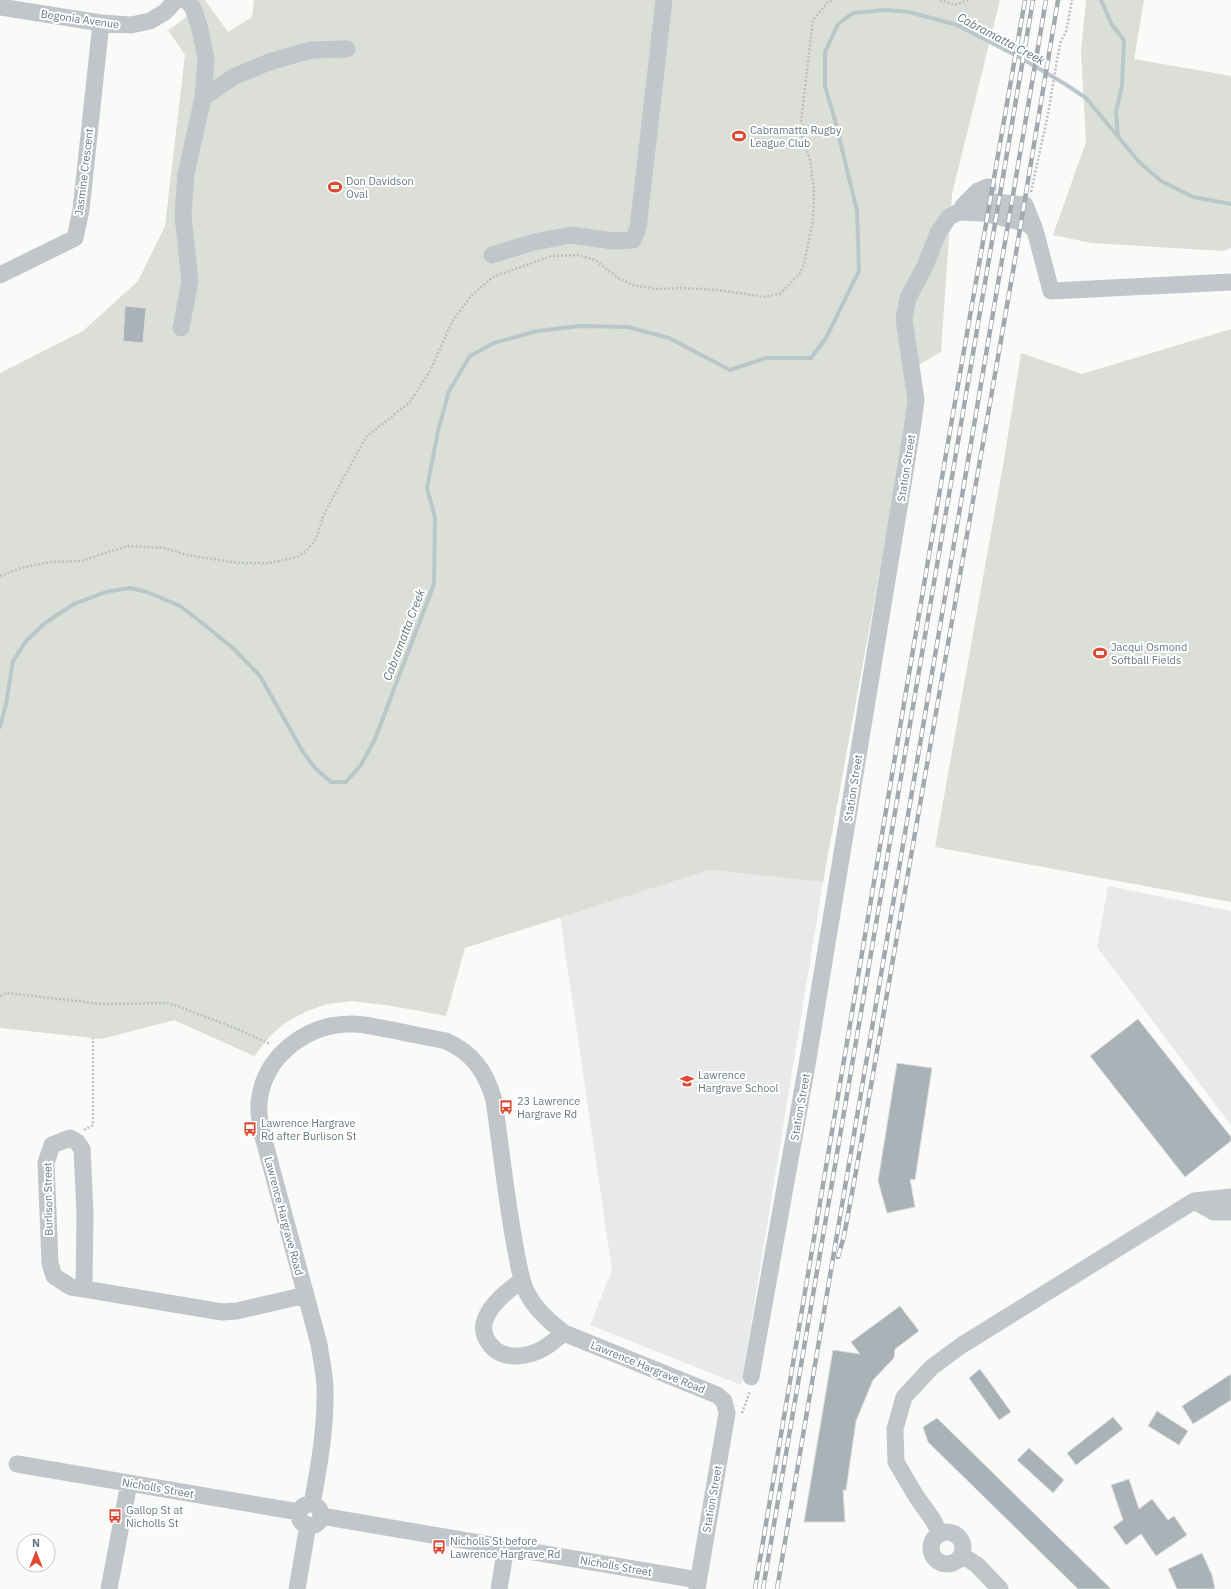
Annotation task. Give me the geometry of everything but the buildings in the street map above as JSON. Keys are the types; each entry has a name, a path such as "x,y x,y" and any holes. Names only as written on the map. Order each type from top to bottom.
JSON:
{"street":[{"name":"Begonia Avenue","path":"0,7 101,23 131,25 150,21 165,12 176,0"},
{"path":"182,328 190,281 183,216 186,174 204,98 206,59 200,29 193,8 186,0"},
{"path":"492,255 534,242 571,236 613,241 633,240 638,228 664,0"},
{"name":"Jasmine Crescent","path":"0,275 75,238 81,210 101,23"},
{"path":"204,98 234,77 269,62 311,50 347,49"},
{"path":"958,212 978,191 988,186"},
{"path":"958,212 978,202 986,201 1025,204 1051,291 1231,282"},
{"path":"958,212 983,213 1013,220 1028,224 1034,230"},
{"name":"Station Street","path":"751,1377 808,1065 913,423 916,400 904,319 908,298 925,266 938,233 949,217 958,212"},
{"name":"Lawrence Hargrave Road","path":"297,1589 323,1433 325,1389 319,1344 262,1133 259,1112 264,1081 280,1055 291,1044 315,1030 328,1026 354,1024 446,1041 455,1045 470,1056 490,1085 494,1100 511,1225 522,1280 526,1292 535,1307 564,1333 717,1395 724,1401 726,1408"},
{"path":"70,1138 77,1142 82,1149 85,1213 84,1289"},
{"name":"Burlison Street","path":"70,1138 52,1145 46,1163 50,1263 54,1276 72,1287 222,1312 237,1311 306,1295"},
{"path":"940,1534 933,1520 916,1496 896,1462 895,1429 904,1397 932,1367 962,1344 1194,1200 1231,1198"},
{"path":"1194,1200 1214,1212 1231,1212"},
{"path":"522,1280 505,1294 485,1319 484,1334 493,1348 500,1354 519,1356 544,1348 564,1333"},
{"name":"Station Street","path":"697,1584 727,1414 726,1408"},
{"name":"Nicholls Street","path":"17,1464 506,1547 697,1584"},
{"path":"109,1589 129,1483"},
{"path":"950,1532 959,1536 963,1545 962,1555 954,1563 943,1564 934,1558 932,1553 932,1542 940,1534 950,1532"},
{"path":"499,1589 506,1547"},
{"path":"962,1555 977,1565 1000,1589"}],"path":[{"path":"0,576 21,568 50,562 81,561 127,546 164,548 187,555 238,563 269,563 297,557 307,550 316,539 324,514 366,437 410,402 430,371 453,320 472,295 493,277 551,256 578,255 595,260 618,278 633,285 656,289 683,288 718,290 765,297 781,293 800,273 813,220 814,190 810,160 802,136 801,121 813,20 828,2 834,0"},
{"path":"940,0 955,5 968,0"},
{"path":"1025,204 1031,194 1037,172 1056,60 1061,41 1066,32 1072,0"},
{"path":"0,996 7,993 102,1004 169,1003 270,1043 280,1055"},
{"path":"70,1138 93,1125 93,1038"}],"shaded area":[{"path":"196,0 205,0 228,32 252,17 254,0 1000,0 952,194 941,352 906,372 908,389 907,422 823,882 709,870 465,948 446,1016 392,1006 352,1001 327,1004 305,1012 285,1023 271,1035 254,1056 174,1020 102,1039 0,1028 0,373 83,331 138,281 165,226 185,55 168,30 185,18"},
{"path":"1086,0 1144,0 1134,59 1231,76 1231,248 1223,251 1091,243 1053,235 1086,142 1081,51"},
{"name":"Jacqui Osmond Softball Fields","path":"1231,329 1231,902 935,847 1004,460 1021,353 1082,374"},
{"name":"Lawrence Hargrave School","path":"709,870 823,882 741,1385 590,1325 612,1270 560,917"},
{"path":"1108,886 1231,911 1231,1125 1097,947"}],"waterway":[{"path":"1101,0 1112,25 1124,40 1122,85 1116,112 1118,136"},
{"name":"Cabramatta Creek","path":"0,727 6,704 13,661 26,641 45,623 74,604 106,592 130,588 147,592 180,606 235,650 260,676 303,752 315,768 331,782 346,782 361,765 375,739 434,584 435,518 427,488 438,431 449,391 470,356 494,343 537,331 580,326 628,327 669,338 730,370 766,358 811,358 826,338 859,271 857,211 836,124 825,86 825,52 838,24 853,13 885,10 909,12 957,25 1021,58 1086,98 1139,162 1161,181 1193,197 1231,204"}],"railway":[{"path":"755,1589 946,454 1025,0"},
{"path":"763,1589 1033,0"},
{"path":"777,1589 1046,0"},
{"path":"838,1257 844,1236 857,1166 1013,271 1058,0"}],"place":[{"name":"Cabramatta Rugby League Club","path":"739,136"},
{"name":"Don Davidson Oval","path":"335,187"},
{"name":"Jacqui Osmond Softball Fields","path":"1100,653"},
{"name":"Lawrence Hargrave School","path":"687,1081"},
{"name":"23 Lawrence Hargrave Rd","path":"506,1107"},
{"name":"Lawrence Hargrave Rd after Burlison St","path":"250,1129"},
{"name":"Gallop St at Nicholls St","path":"115,1516"},
{"name":"Nicholls St before Lawrence Hargrave Rd","path":"439,1547"}]}
